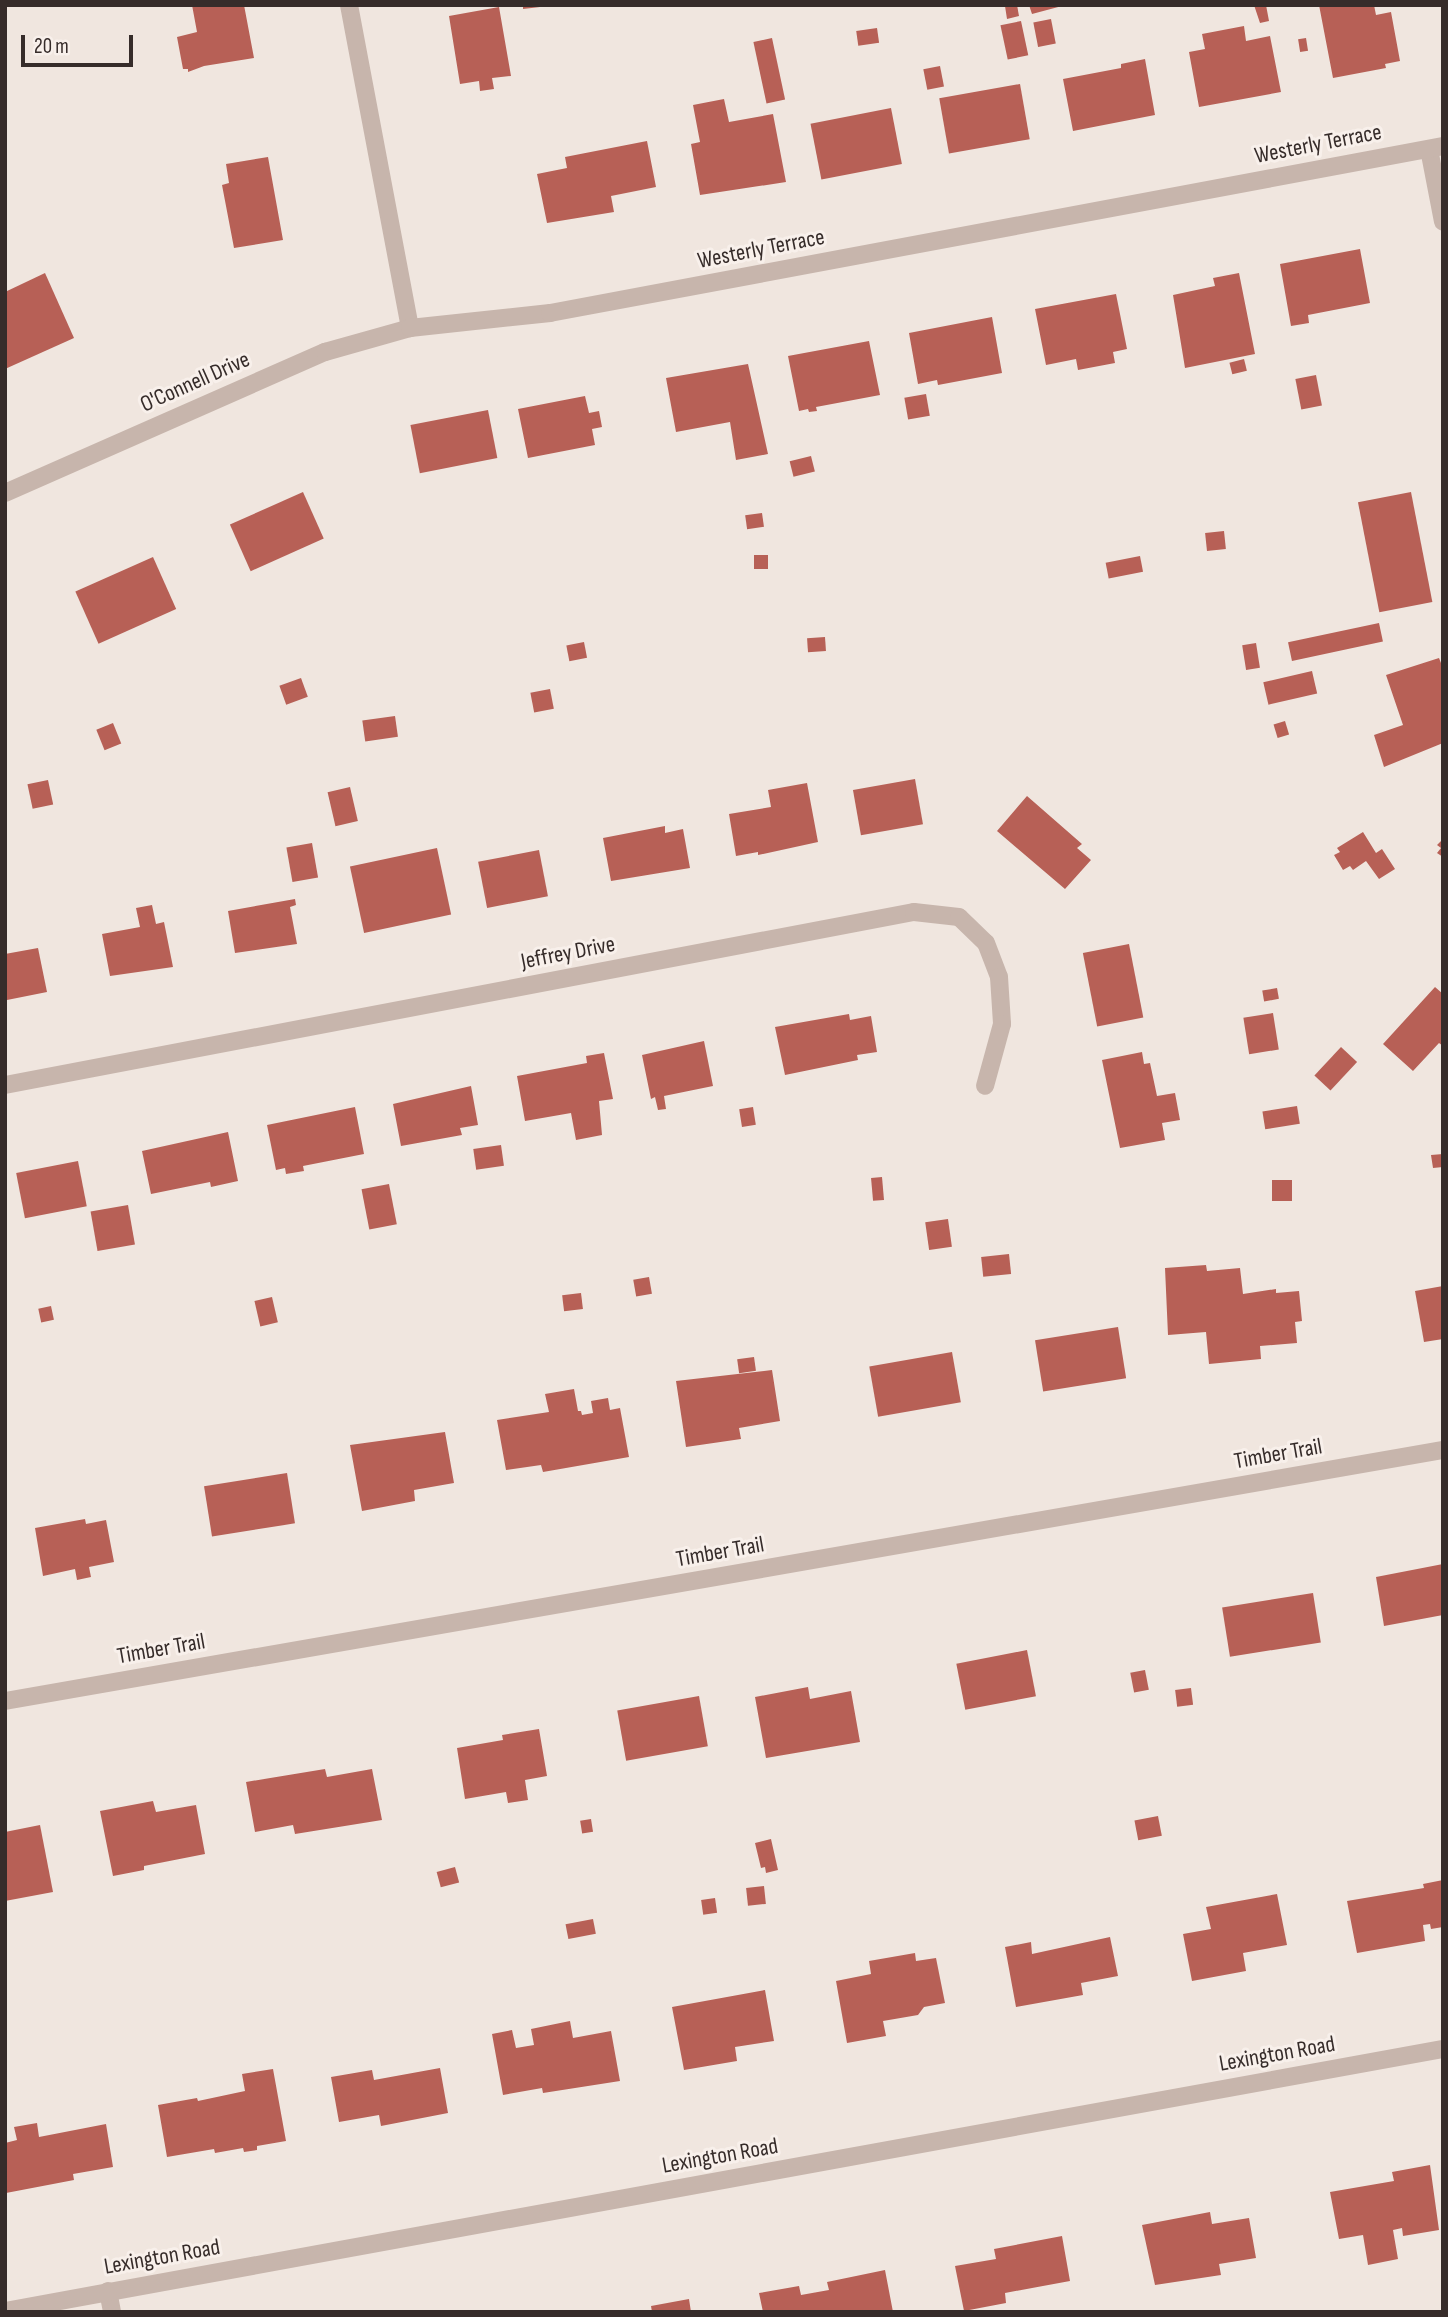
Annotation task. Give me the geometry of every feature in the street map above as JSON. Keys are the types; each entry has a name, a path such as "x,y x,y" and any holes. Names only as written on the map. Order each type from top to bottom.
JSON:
{"street":[{"path":"349,5 410,328"},
{"path":"1436,147 1443,222"},
{"name":"Westerly Terrace","path":"410,328 550,313 1436,147"},
{"name":"O'Connell Drive","path":"5,493 324,352 410,328"},
{"name":"Jeffrey Drive","path":"5,1085 914,912 959,917 986,943 999,977 1002,1024 985,1086"},
{"name":"Timber Trail","path":"5,1701 1443,1450"},
{"name":"Lexington Road","path":"5,2311 1443,2049"},
{"path":"108,2291 112,2312"}],"building":[{"path":"192,5 244,5 254,58 204,66 188,72 188,69 183,69 177,37 197,32"},
{"path":"523,5 540,5 540,7 523,9"},
{"path":"1017,5 1019,16 1007,19 1005,6"},
{"path":"1029,5 1062,5 1062,6 1032,14"},
{"path":"1254,5 1266,5 1269,21 1260,23"},
{"path":"1319,5 1374,5 1376,15 1391,12 1400,61 1385,64 1386,68 1333,78"},
{"path":"499,7 511,76 492,78 494,89 480,91 479,81 460,84 449,16"},
{"path":"1051,19 1056,44 1038,47 1033,22"},
{"path":"1021,21 1028,55 1008,60 1000,25"},
{"path":"1244,26 1246,41 1270,36 1281,92 1199,107 1189,52 1205,49 1202,34"},
{"path":"877,28 879,43 858,46 856,31"},
{"path":"772,38 785,100 767,104 753,42"},
{"path":"1306,38 1308,51 1300,52 1298,39"},
{"path":"1145,59 1155,115 1073,131 1063,79 1121,68 1121,64"},
{"path":"940,66 944,87 927,90 923,69"},
{"path":"1020,84 1030,139 949,153 939,98"},
{"path":"724,99 729,122 773,114 786,182 700,195 691,144 700,142 693,105"},
{"path":"891,108 902,164 821,180 811,124"},
{"path":"647,141 656,187 611,196 614,212 547,223 537,174 567,168 565,157"},
{"path":"268,157 283,240 234,248 222,185 229,183 226,164"},
{"path":"1360,249 1370,303 1308,315 1309,323 1291,326 1280,264"},
{"path":"45,273 74,338 5,369 5,292"},
{"path":"1239,273 1255,354 1185,368 1173,295 1215,286 1213,278"},
{"path":"1116,294 1127,349 1113,352 1115,363 1078,370 1076,359 1046,365 1035,309"},
{"path":"992,317 1002,373 938,385 937,380 918,384 909,333"},
{"path":"869,341 880,395 816,407 817,411 799,411 788,356"},
{"path":"1244,359 1247,371 1232,374 1229,363"},
{"path":"748,364 768,454 736,460 730,422 676,432 666,378"},
{"path":"1316,375 1322,405 1301,409 1295,379"},
{"path":"926,394 930,416 908,419 904,398"},
{"path":"585,396 589,413 599,411 602,427 592,429 595,445 528,458 518,409"},
{"path":"488,410 497,458 420,473 410,425"},
{"path":"811,456 815,472 794,477 790,461"},
{"path":"303,492 324,539 251,571 230,525"},
{"path":"1411,492 1432,602 1379,612 1358,502"},
{"path":"762,513 764,527 747,529 745,515"},
{"path":"1224,531 1226,549 1207,551 1205,533"},
{"path":"754,555 768,555 768,569 754,569"},
{"path":"1140,556 1143,572 1109,578 1106,563"},
{"path":"153,557 176,609 99,644 75,592"},
{"path":"1379,623 1383,642 1292,661 1288,642"},
{"path":"825,637 826,651 808,652 807,638"},
{"path":"584,642 587,658 569,661 566,645"},
{"path":"1256,643 1260,668 1246,670 1242,645"},
{"path":"1439,658 1443,668 1443,743 1384,767 1374,735 1403,725 1386,675"},
{"path":"1312,671 1317,693 1268,705 1263,682"},
{"path":"301,678 308,697 286,705 279,686"},
{"path":"550,689 554,709 534,712 530,693"},
{"path":"395,716 398,737 365,741 362,721"},
{"path":"1285,721 1289,734 1278,738 1274,725"},
{"path":"113,723 121,743 105,750 96,730"},
{"path":"915,779 923,824 861,835 853,790"},
{"path":"48,780 53,804 33,809 27,784"},
{"path":"807,783 818,842 758,855 758,852 736,856 729,814 771,807 768,790"},
{"path":"350,787 358,821 335,826 328,792"},
{"path":"1027,796 1082,844 1077,848 1091,860 1065,889 997,831"},
{"path":"665,826 665,833 683,829 690,868 611,881 603,838"},
{"path":"1363,832 1376,853 1382,849 1395,869 1379,879 1366,861 1353,870 1350,866 1343,870 1334,855 1340,852 1337,848"},
{"path":"1443,839 1443,857 1437,853 1441,848 1437,845"},
{"path":"312,843 318,877 292,882 286,848"},
{"path":"437,848 451,915 364,933 350,867"},
{"path":"539,850 548,896 487,908 478,862"},
{"path":"295,899 296,905 290,907 297,944 235,953 228,911"},
{"path":"152,905 156,924 164,922 173,967 110,976 102,934 140,927 136,908"},
{"path":"1129,944 1143,1018 1097,1027 1083,953"},
{"path":"38,948 47,992 7,1000 5,954"},
{"path":"1435,987 1443,994 1443,1046 1439,1043 1413,1071 1383,1044"},
{"path":"1277,988 1279,999 1264,1001 1262,991"},
{"path":"1273,1013 1279,1050 1249,1054 1243,1018"},
{"path":"849,1014 850,1020 871,1016 877,1052 857,1055 858,1060 785,1075 775,1027"},
{"path":"704,1041 713,1086 664,1096 666,1109 658,1110 655,1097 651,1099 642,1055"},
{"path":"1341,1047 1357,1062 1330,1091 1314,1076"},
{"path":"1142,1052 1144,1064 1150,1063 1157,1096 1175,1093 1180,1120 1162,1123 1165,1140 1120,1148 1102,1060"},
{"path":"604,1053 613,1099 599,1101 602,1135 576,1140 571,1113 525,1121 517,1076 587,1063 586,1056"},
{"path":"471,1086 478,1125 460,1128 462,1135 401,1146 393,1104"},
{"path":"1297,1106 1300,1124 1265,1129 1262,1111"},
{"path":"355,1107 364,1154 303,1166 304,1171 286,1174 285,1168 276,1170 267,1125"},
{"path":"753,1107 756,1125 742,1127 739,1109"},
{"path":"228,1132 238,1181 211,1187 210,1182 151,1194 142,1151"},
{"path":"501,1145 504,1166 476,1170 473,1149"},
{"path":"1443,1154 1443,1167 1433,1168 1431,1155"},
{"path":"78,1161 87,1206 25,1218 16,1173"},
{"path":"882,1177 884,1200 873,1201 871,1178"},
{"path":"1272,1180 1292,1180 1292,1201 1272,1201"},
{"path":"389,1184 397,1224 369,1230 362,1189"},
{"path":"128,1205 135,1244 98,1251 91,1212"},
{"path":"948,1219 952,1247 929,1250 925,1222"},
{"path":"1009,1254 1011,1274 983,1277 981,1257"},
{"path":"1206,1265 1207,1271 1240,1268 1243,1294 1276,1289 1276,1293 1299,1291 1302,1321 1295,1322 1297,1343 1260,1346 1261,1359 1209,1364 1206,1332 1168,1335 1165,1268"},
{"path":"649,1277 652,1294 636,1297 633,1280"},
{"path":"1443,1286 1443,1339 1424,1342 1415,1291"},
{"path":"581,1293 583,1309 564,1311 562,1295"},
{"path":"272,1297 278,1322 260,1326 254,1301"},
{"path":"51,1306 54,1320 41,1322 38,1309"},
{"path":"1118,1327 1126,1378 1043,1392 1035,1340"},
{"path":"952,1352 961,1402 878,1417 869,1367"},
{"path":"754,1357 756,1371 739,1373 737,1359"},
{"path":"772,1370 780,1421 739,1428 741,1439 686,1447 676,1381"},
{"path":"574,1389 578,1411 581,1411 582,1415 593,1413 591,1401 608,1398 610,1410 620,1408 629,1457 543,1472 541,1465 506,1470 497,1420 549,1412 545,1394"},
{"path":"445,1432 454,1483 414,1490 415,1501 362,1511 350,1445"},
{"path":"287,1473 295,1523 212,1537 204,1486"},
{"path":"85,1519 86,1524 106,1520 114,1562 89,1567 91,1577 77,1580 75,1569 43,1576 35,1528"},
{"path":"1443,1564 1443,1615 1384,1626 1376,1577"},
{"path":"1313,1593 1321,1642 1230,1657 1222,1607"},
{"path":"1027,1650 1036,1696 965,1710 956,1664"},
{"path":"1145,1670 1149,1690 1134,1692 1130,1673"},
{"path":"808,1687 810,1699 851,1691 860,1742 766,1758 755,1697"},
{"path":"1191,1688 1193,1705 1177,1707 1175,1690"},
{"path":"699,1696 708,1746 626,1761 617,1710"},
{"path":"539,1729 547,1776 525,1780 528,1800 508,1803 506,1792 465,1799 457,1748 503,1740 502,1735"},
{"path":"325,1769 327,1777 372,1769 382,1820 295,1834 293,1825 255,1832 246,1782"},
{"path":"153,1801 156,1812 196,1805 205,1854 144,1866 144,1870 113,1876 100,1811"},
{"path":"1158,1816 1162,1836 1138,1840 1134,1821"},
{"path":"591,1819 593,1832 582,1834 580,1821"},
{"path":"40,1825 53,1892 5,1901 5,1832"},
{"path":"771,1839 778,1870 766,1873 765,1867 761,1868 755,1843"},
{"path":"455,1867 459,1882 441,1887 437,1872"},
{"path":"1443,1880 1443,1927 1431,1929 1430,1924 1423,1925 1425,1941 1357,1953 1347,1901 1424,1888 1423,1884"},
{"path":"764,1886 766,1904 748,1906 746,1888"},
{"path":"1277,1894 1287,1945 1243,1953 1246,1971 1192,1981 1183,1934 1211,1929 1206,1907"},
{"path":"715,1898 717,1913 703,1915 701,1900"},
{"path":"593,1919 596,1934 568,1939 566,1924"},
{"path":"1110,1937 1118,1976 1081,1983 1083,1995 1016,2007 1005,1947 1031,1942 1032,1954"},
{"path":"915,1953 916,1961 936,1958 945,2003 924,2007 918,2015 883,2021 886,2036 847,2043 836,1981 871,1974 869,1961"},
{"path":"765,1990 774,2041 735,2047 737,2061 684,2070 672,2007"},
{"path":"570,2021 573,2038 611,2031 620,2081 543,2093 542,2088 503,2095 492,2034 512,2030 516,2048 534,2045 531,2029"},
{"path":"440,2068 448,2113 381,2126 379,2115 339,2122 331,2077 372,2070 374,2080"},
{"path":"273,2069 286,2141 257,2146 257,2150 244,2152 243,2148 215,2153 214,2149 167,2157 158,2105 197,2098 198,2101 245,2091 242,2074"},
{"path":"37,2123 39,2137 106,2124 113,2167 73,2174 74,2180 6,2193 5,2143 17,2140 14,2127"},
{"path":"1430,2165 1439,2230 1403,2236 1402,2228 1393,2230 1398,2259 1368,2265 1363,2235 1339,2239 1330,2192 1394,2181 1392,2172"},
{"path":"1210,2212 1212,2224 1249,2218 1256,2258 1219,2264 1221,2275 1155,2285 1142,2225"},
{"path":"1062,2236 1070,2281 1005,2293 1006,2303 964,2311 955,2266 996,2259 994,2249"},
{"path":"885,2270 893,2312 763,2312 759,2293 799,2286 801,2295 829,2290 827,2282"},
{"path":"689,2299 691,2312 652,2312 651,2306"}]}
